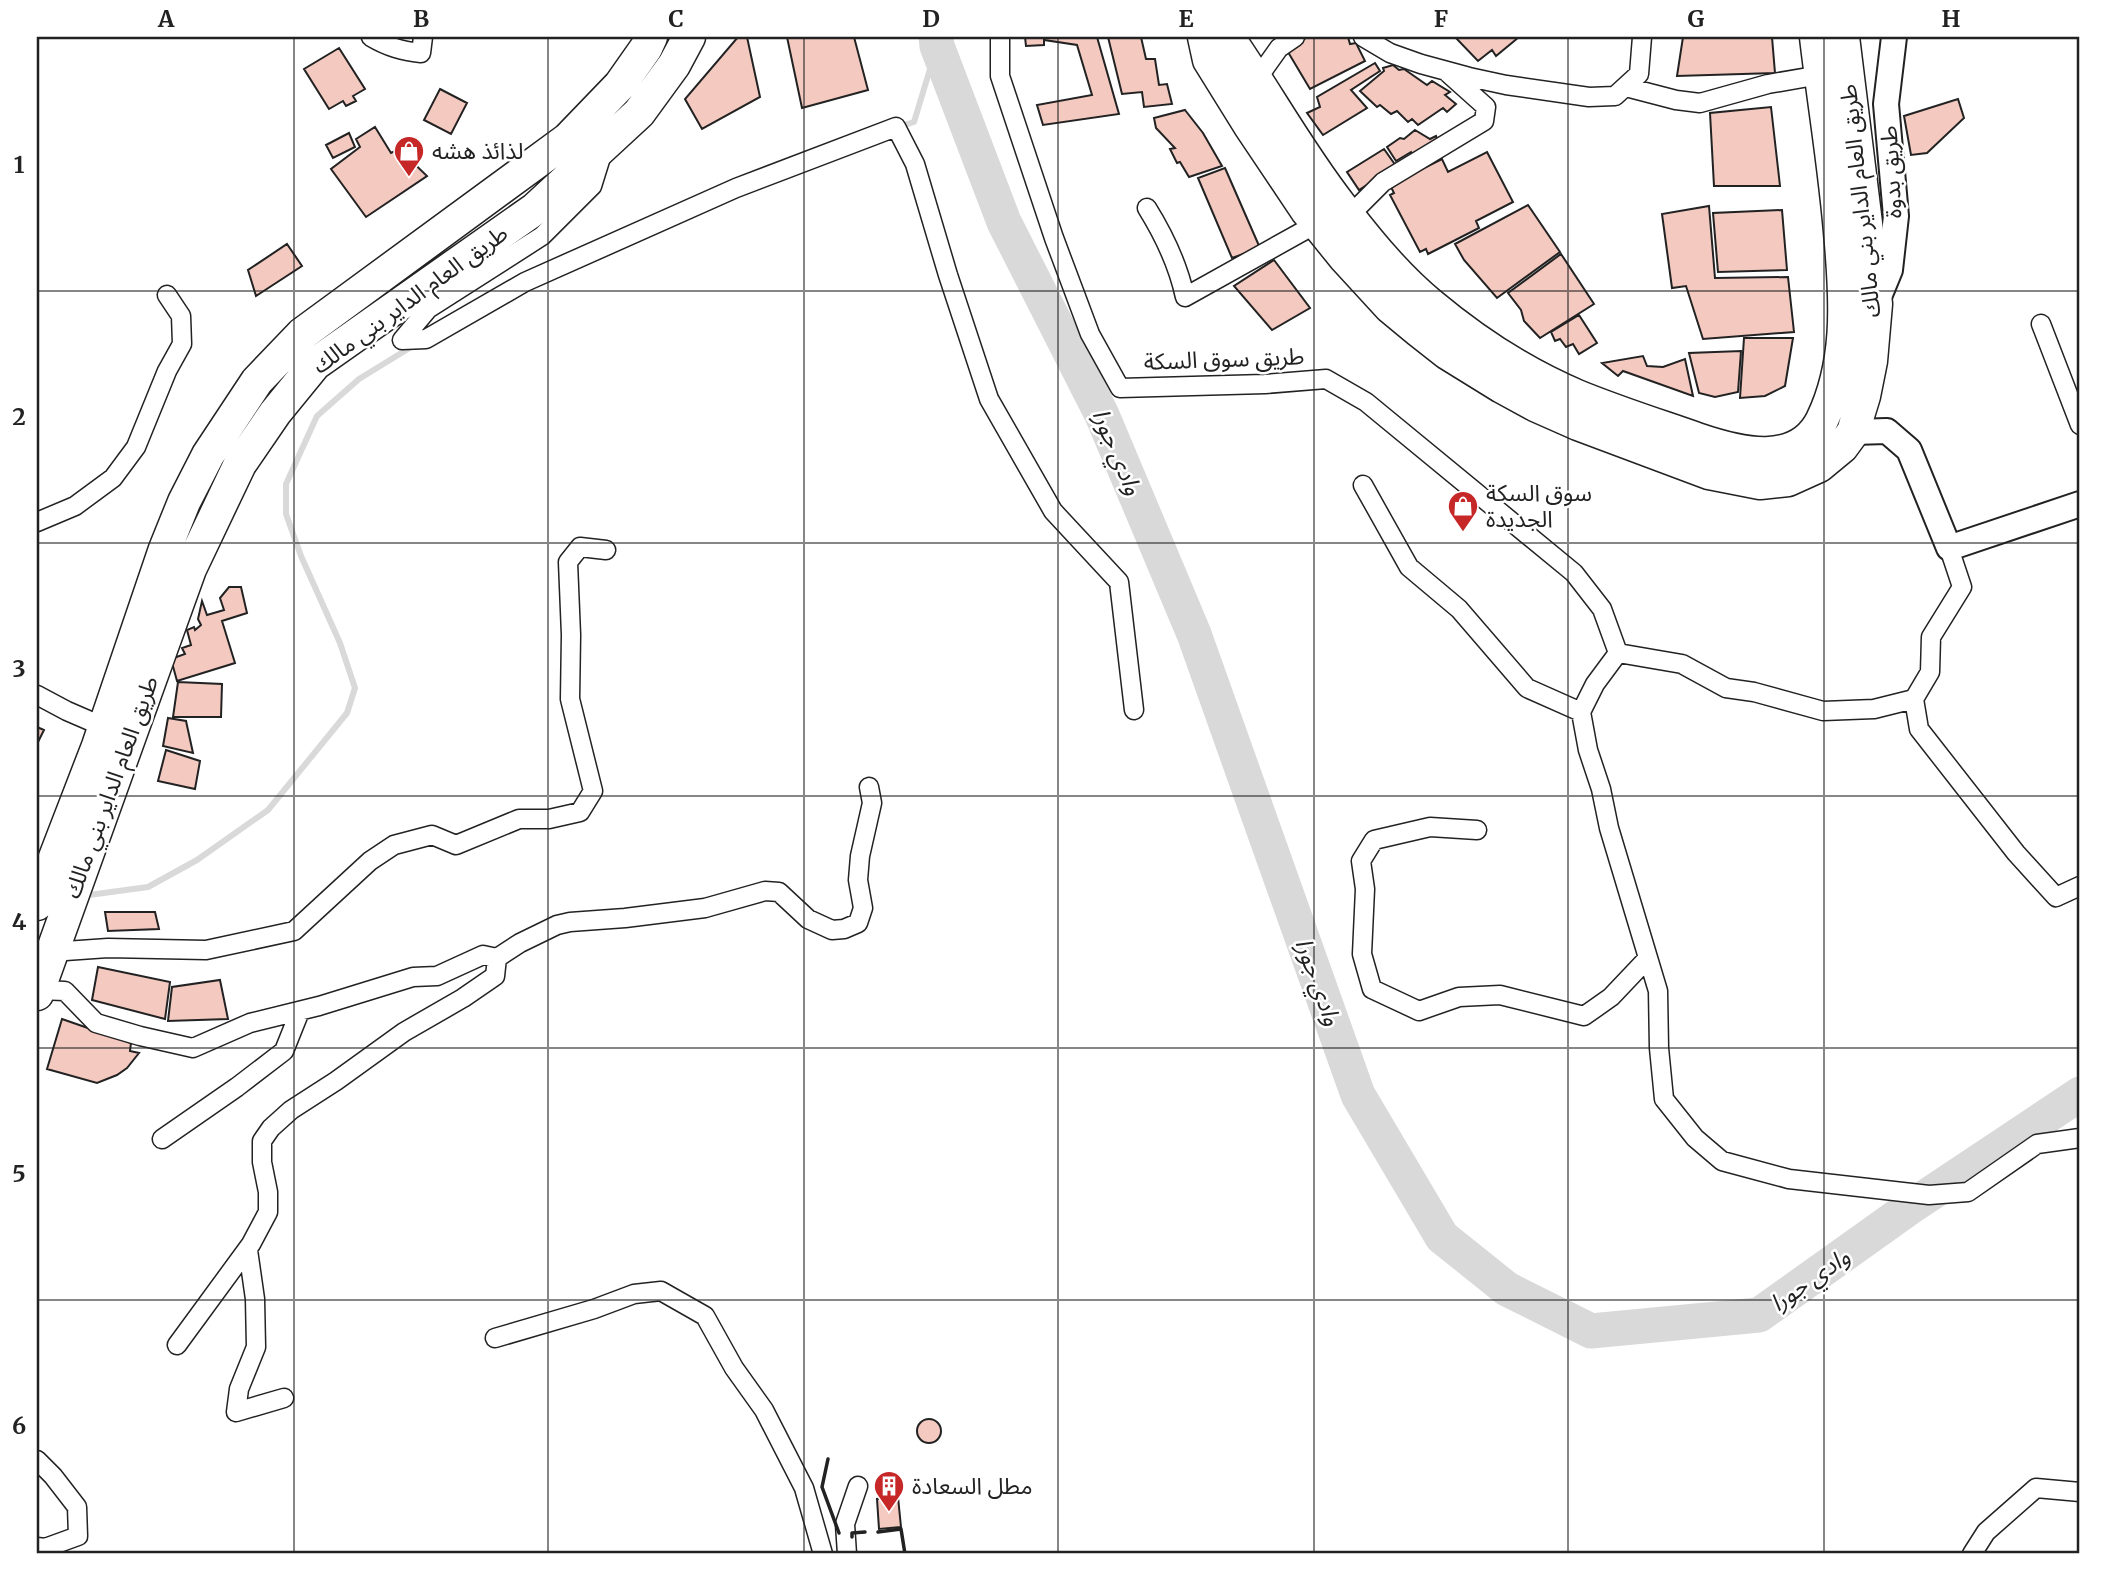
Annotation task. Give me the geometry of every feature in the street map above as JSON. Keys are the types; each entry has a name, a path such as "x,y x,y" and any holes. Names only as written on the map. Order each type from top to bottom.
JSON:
{"highway":[{"name":"طريق العام الداير بني مالك","path":"37,904 104,727 165,549 184,502 208,455 257,381 302,334 568,139 620,85 651,37"},
{"name":"طريق العام الداير بني مالك","path":"38,992 190,569 240,464 315,364 535,209 604,147 639,113 674,65 689,37"},
{"name":"طريق العام الداير بني مالك","path":"1204,37 1209,60 1250,127 1316,223 1390,307 1428,338 1502,387 1578,425 1709,472 1759,483 1788,480 1819,466 1842,447 1853,432 1871,361 1876,304 1843,37"},
{"name":"طريق العام الداير بني مالك","path":"1223,37 1234,46 1298,145 1349,216 1374,247 1430,304 1491,349 1575,395 1738,452 1767,454 1788,450 1807,440 1821,423 1839,373 1846,297 1835,176 1816,37"},
{"path":"1821,423 1853,432"}],"street":[{"path":"371,37 400,51 421,53 422,37"},
{"name":"طريق سوق السكة","path":"1000,37 1000,76 1054,238 1090,334 1120,388 1265,384 1326,379 1366,402 1574,573 1602,609 1618,653"},
{"path":"1257,79 1279,48 1295,37"},
{"path":"1363,37 1390,53 1446,71 1506,85 1589,97 1615,96 1640,74 1642,37"},
{"name":"طريق بدوة","path":"1876,304 1890,270 1896,216 1886,104 1894,37"},
{"path":"1349,216 1382,182 1484,121 1486,107 1446,71"},
{"path":"1626,87 1675,100 1700,103 1768,84 1820,75"},
{"path":"604,147 592,186 541,236 428,309 402,340 426,339 525,282 736,188 896,127 915,164 989,399 1053,511 1119,582 1135,710"},
{"path":"1147,208 1163,233 1179,269 1185,298 1316,223"},
{"path":"37,522 75,506 113,478 136,447 167,371 182,344 181,316 167,295"},
{"path":"2041,324 2080,425"},
{"path":"1853,432 1887,431 1909,450 1962,587 1931,637 1930,672 1914,699 1919,729 2016,852 2056,897 2080,886"},
{"path":"1363,485 1409,567 1459,609 1527,688 1581,712"},
{"path":"1949,548 2080,504"},
{"path":"51,951 108,948 206,950 294,931 370,861 394,845 432,835 456,845 519,819 550,819 580,812 593,790 570,699 568,562 580,547 606,550"},
{"path":"1914,699 1874,709 1823,711 1754,692 1726,688 1682,664 1618,653 1595,684 1581,712 1588,750 1601,789 1609,828 1658,991 1659,1048 1664,1099 1696,1138 1722,1161 1789,1179 1928,1195 1968,1192 2037,1144 2080,1138"},
{"path":"37,695 104,727"},
{"path":"38,992 65,991 96,1023 193,1048 250,1023 300,1012 413,977 437,976 483,955 497,958 520,943 557,925 570,922 705,908 765,891 779,892 808,919 832,930 844,929 858,923 863,908 858,880 860,856 872,803 869,787"},
{"path":"1478,830 1430,827 1374,840 1361,861 1365,889 1362,954 1371,989 1419,1011 1459,997 1500,995 1584,1016 1611,997 1648,958"},
{"path":"177,1345 248,1250 268,1212 262,1141 271,1128 291,1110 404,1032 495,976 497,958"},
{"path":"162,1139 284,1051 300,1012"},
{"path":"248,1250 256,1299 256,1347 239,1389 236,1412 284,1398"},
{"path":"495,1338 635,1294 661,1291 705,1316 734,1368 764,1410 804,1488 823,1554"},
{"path":"37,1460 77,1507 78,1536 45,1548 37,1547"},
{"path":"847,1554 845,1524 858,1486"},
{"path":"1972,1554 1986,1532 2036,1488 2080,1492"}],"building":[{"path":"738,37 747,37 760,97 702,129 685,99"},
{"path":"787,37 854,37 868,90 802,108"},
{"path":"1025,37 1097,37 1119,114 1043,125 1037,105 1092,95 1077,45 1044,40 1044,45 1026,46"},
{"path":"1108,37 1141,37 1146,59 1155,59 1159,85 1167,84 1172,104 1144,107 1142,92 1122,94"},
{"path":"1308,37 1348,37 1350,44 1356,43 1365,61 1310,89 1285,47"},
{"path":"1455,37 1519,37 1496,56 1492,50 1478,61"},
{"path":"1683,37 1772,37 1775,73 1677,76"},
{"path":"339,48 365,89 353,96 356,101 346,106 343,101 329,109 304,69"},
{"path":"1375,63 1380,71 1351,90 1367,108 1323,135 1307,113 1320,107 1317,97"},
{"path":"1393,65 1399,70 1404,69 1427,85 1432,81 1450,92 1445,95 1456,104 1447,112 1443,108 1418,125 1412,119 1408,122 1397,111 1391,114 1380,105 1377,107 1360,91 1384,71 1383,68"},
{"path":"440,89 467,103 451,134 424,120"},
{"path":"1958,99 1964,118 1927,153 1911,155 1904,116"},
{"path":"1771,107 1780,186 1714,186 1710,113"},
{"path":"1185,110 1203,133 1222,166 1189,177 1170,149 1175,148 1156,128 1154,118"},
{"path":"375,127 391,153 399,149 427,176 366,217 331,169 360,147 356,139"},
{"path":"1415,130 1430,139 1436,136 1438,142 1396,161 1387,147"},
{"path":"349,133 355,147 333,158 326,145"},
{"path":"1384,149 1396,166 1359,190 1347,172"},
{"path":"1487,152 1513,202 1476,221 1479,228 1428,254 1426,249 1420,252 1390,195 1394,193 1390,185 1442,159 1448,172"},
{"path":"1225,168 1260,248 1232,258 1198,178"},
{"path":"1528,205 1560,252 1497,298 1464,260 1455,244"},
{"path":"1709,206 1715,278 1788,277 1794,332 1703,339 1686,286 1672,288 1662,214"},
{"path":"1782,210 1787,270 1718,272 1713,213"},
{"path":"287,244 302,266 256,296 248,270"},
{"path":"1561,254 1594,304 1540,338 1524,321 1521,310 1508,293"},
{"path":"1274,260 1310,308 1272,330 1234,286"},
{"path":"1579,315 1597,343 1579,354 1573,344 1566,347 1560,339 1555,341 1551,332"},
{"path":"1744,338 1793,338 1785,386 1765,396 1740,398"},
{"path":"1741,351 1738,392 1715,397 1699,393 1689,353"},
{"path":"1643,356 1647,366 1663,367 1685,359 1693,396 1623,371 1618,376 1602,363"},
{"path":"229,587 241,587 247,613 222,621 235,663 177,681 171,659 185,654 182,648 191,645 187,630 194,627 195,630 201,625 198,619 202,601 207,615 224,610 220,598"},
{"path":"178,682 222,684 221,717 173,717"},
{"path":"168,718 186,721 193,753 163,746"},
{"path":"37,727 44,730 37,744"},
{"path":"166,750 200,761 195,789 158,781"},
{"path":"105,912 155,912 159,929 108,931"},
{"path":"98,967 170,982 165,1019 92,1000"},
{"path":"220,980 228,1019 168,1021 172,987"},
{"path":"62,1019 131,1043 130,1051 139,1053 127,1068 97,1083 47,1069"},
{"name":"مطل السعادة","path":"929,1419 940,1426 941,1431 934,1442 929,1443 918,1436 917,1431 924,1420"},
{"name":"مطل السعادة","path":"898,1497 901,1527 879,1529 877,1499"}],"waterway":[{"name":"وادي جورا","path":"936,37 937,46 1004,222 1102,415 1194,634 1358,1095 1442,1237 1507,1289 1591,1331 1759,1315 1909,1208 2080,1094"},
{"path":"898,127 914,122 937,46"},
{"path":"89,895 148,887 197,860 268,810 347,713 355,688 340,643 301,556 286,514 286,484 317,416 359,379 416,344"}],"wall":[{"path":"828,1459 822,1487 839,1533"},
{"path":"878,1532 901,1529 905,1554"},
{"path":"852,1537 852,1533 865,1532"}],"place":[{"name":"لذائذ هشه","path":"409,178"},
{"name":"سوق السكة الجديدة","path":"1463,533"},
{"name":"مطل السعادة","path":"889,1513"}]}
